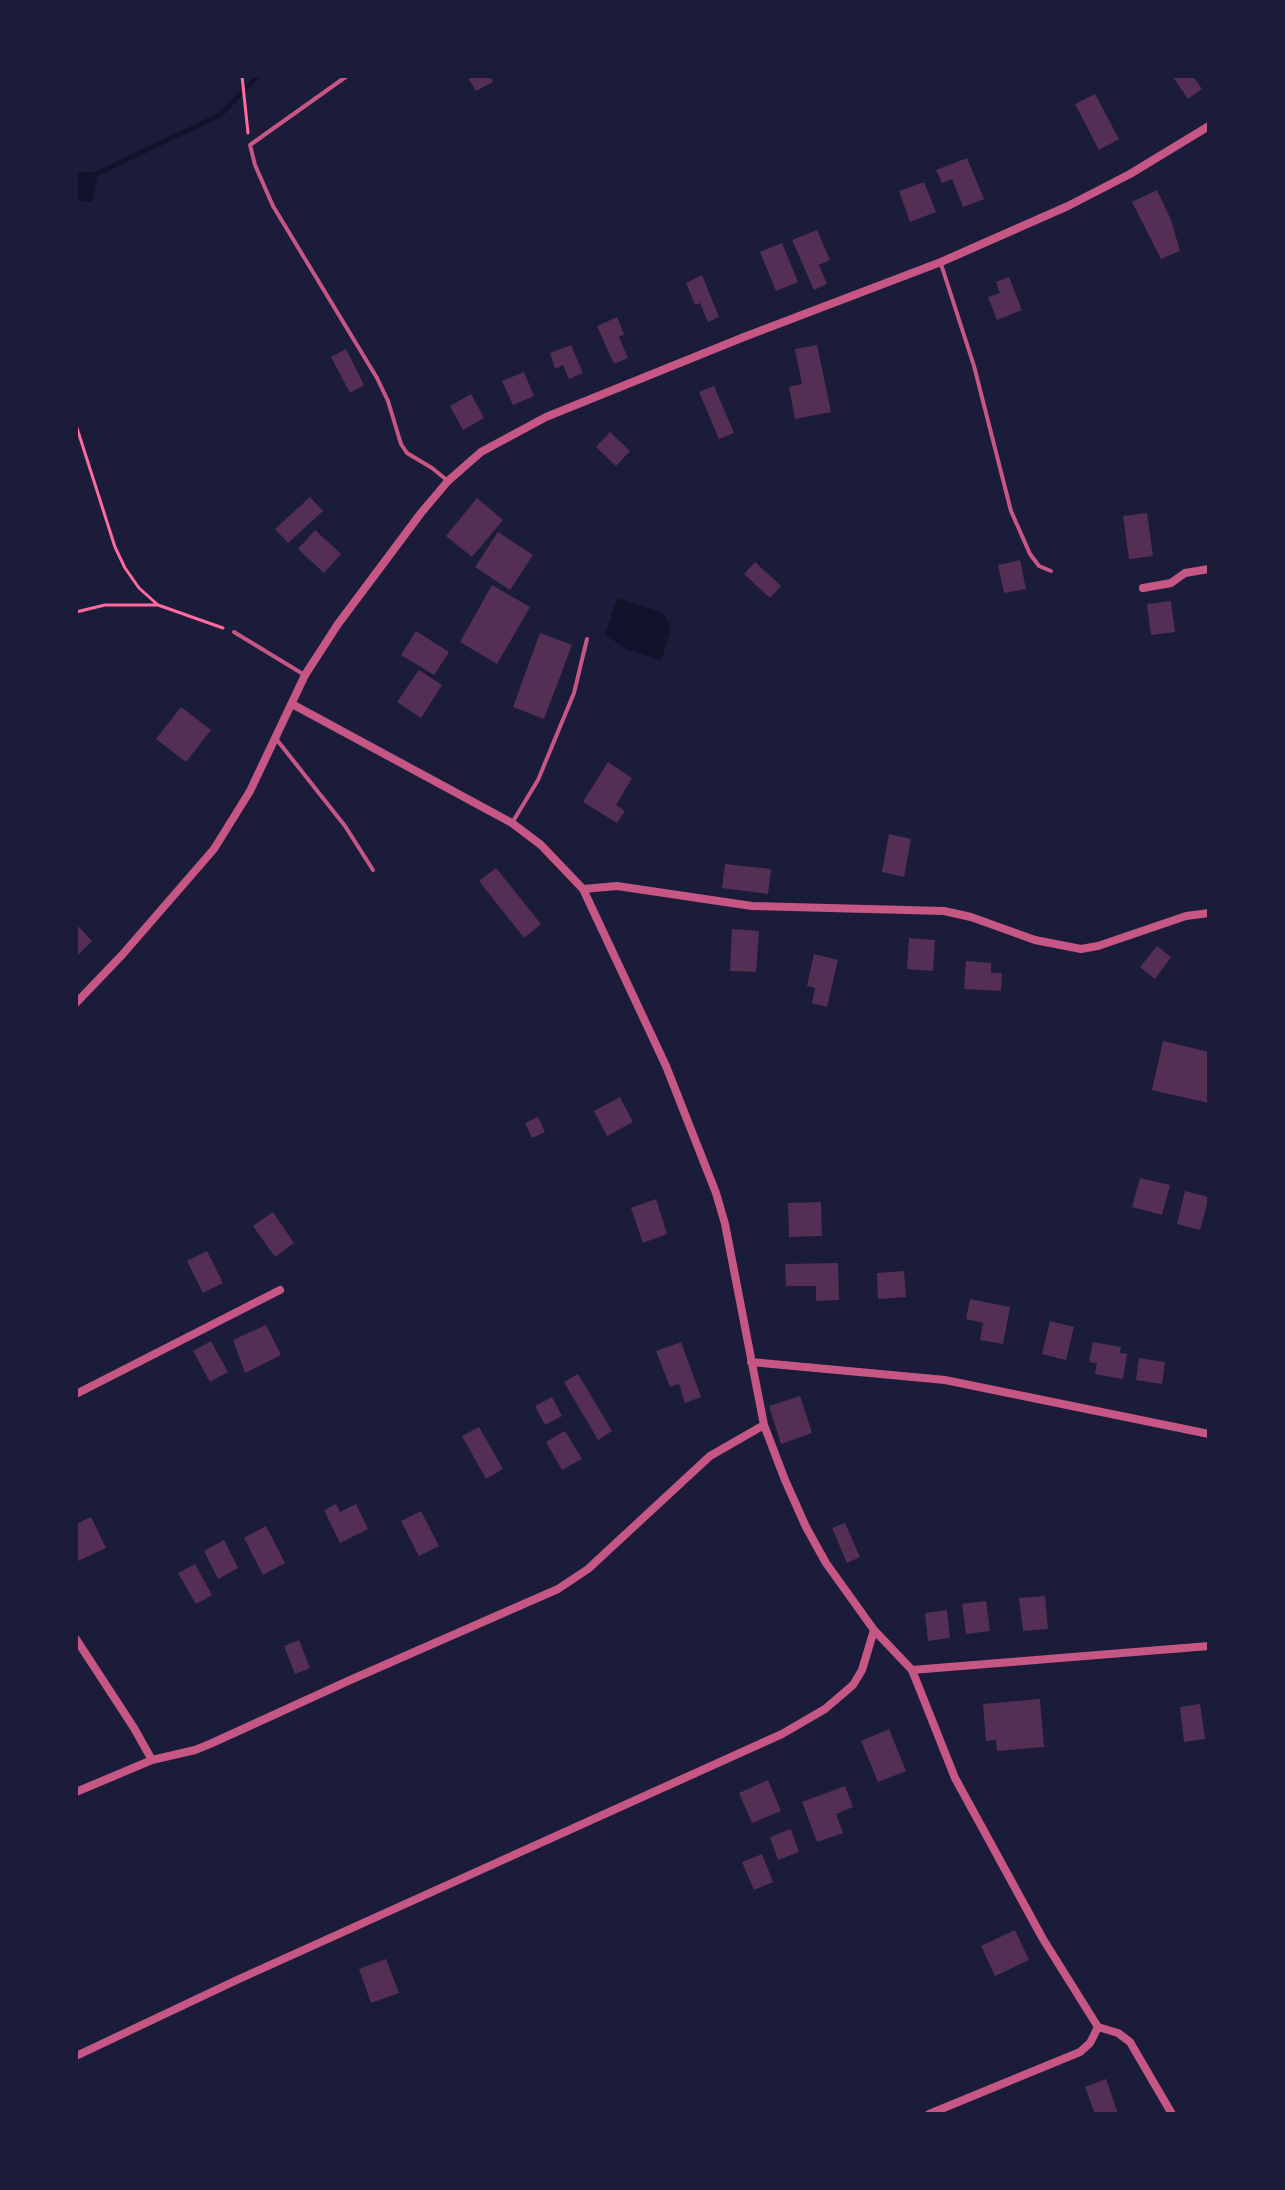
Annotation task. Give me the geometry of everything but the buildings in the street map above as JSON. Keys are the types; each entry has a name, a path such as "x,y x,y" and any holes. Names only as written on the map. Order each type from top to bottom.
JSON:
{"street":[{"path":"76,1003 131,946 214,849 250,791 305,675 365,586 448,481 481,452 546,417 941,262 1068,206 1130,174 1209,126"},
{"path":"1143,588 1171,583 1185,573 1209,569"},
{"path":"292,704 512,823 541,845 583,889 666,1066 716,1193 725,1224 764,1425 806,1527 826,1563 874,1630 912,1670 955,1778 1043,1939 1098,2027 1118,2033 1130,2042 1172,2114"},
{"path":"583,889 617,886 752,906 944,911 971,917 1035,940 1081,949 1186,916 1209,913"},
{"path":"76,1394 280,1290"},
{"path":"751,1362 945,1380 1209,1434"},
{"path":"76,1792 152,1760 195,1750 558,1589 588,1569 710,1456 764,1425"},
{"path":"76,2056 792,1729 825,1709 853,1685 862,1670 874,1630"},
{"path":"76,1639 152,1760"},
{"path":"912,1670 1209,1646"},
{"path":"929,2114 1080,2052 1090,2043 1098,2027"}],"lane":[{"path":"347,76 250,145 273,206 377,378 388,401 401,444 407,453 448,481"},
{"path":"941,262 974,366 1011,511 1030,554 1039,566 1051,571"},
{"path":"234,632 305,675"},
{"path":"512,823 538,780 574,693 587,639"},
{"path":"275,738 345,826 373,870"}],"path":[{"path":"242,76 250,145"},
{"path":"76,425 115,547 139,588 158,605"},
{"path":"76,612 105,605 158,605 234,632"}],"shaded area":[{"path":"76,172 98,173 92,202 76,200"},
{"path":"617,598 664,613 671,629 661,660 628,650 605,635"}],"waterway":[{"path":"98,173 220,115 258,76"}]}
